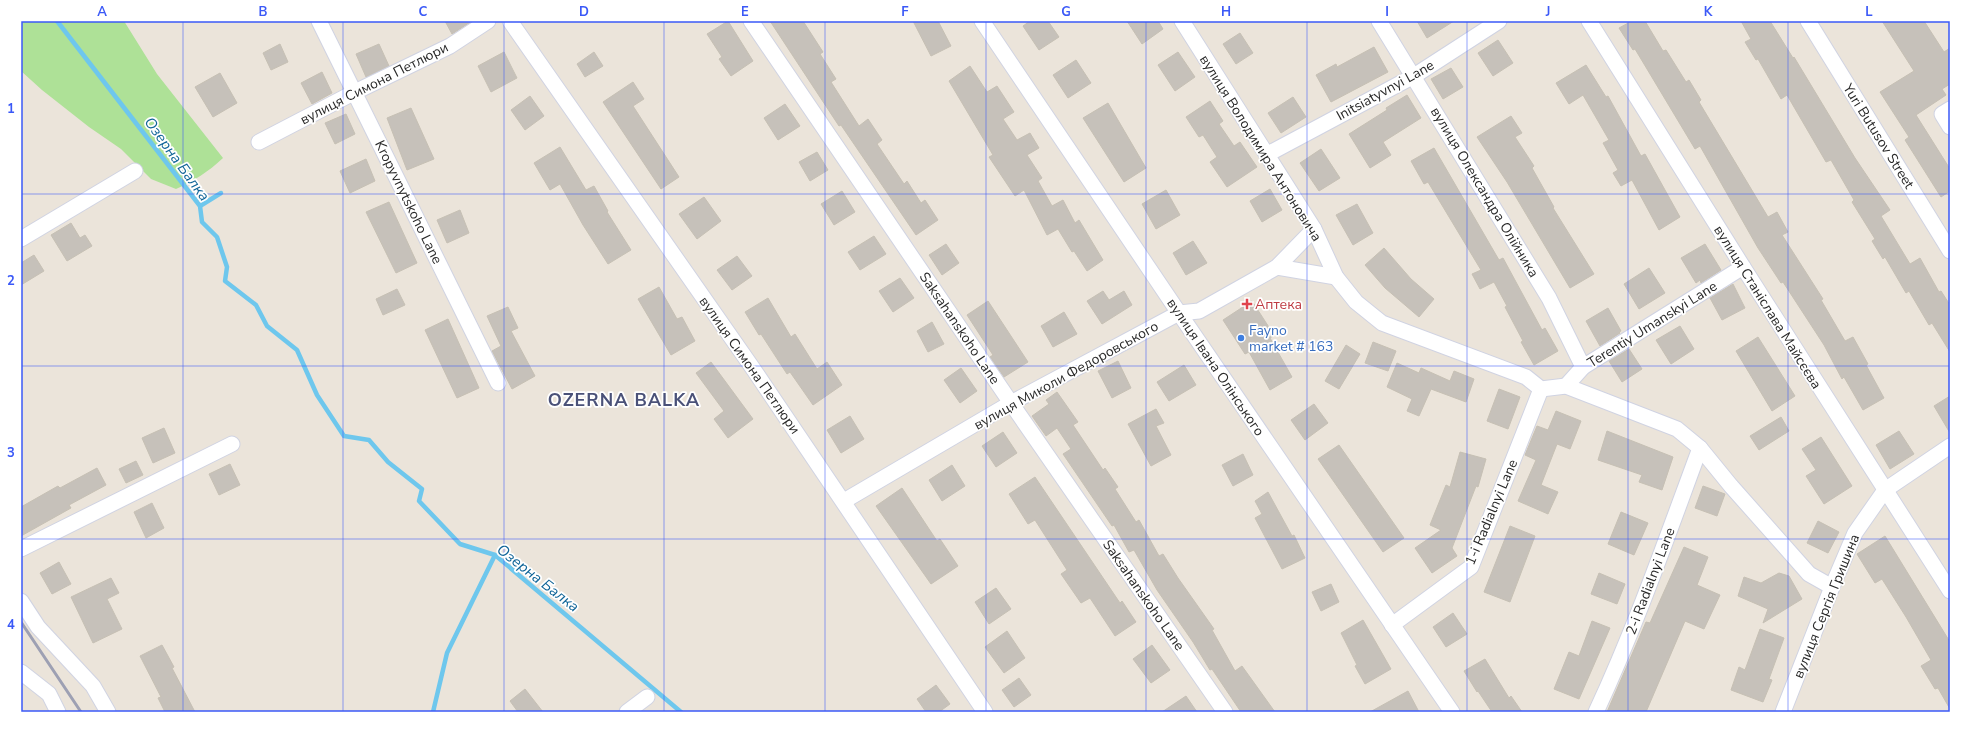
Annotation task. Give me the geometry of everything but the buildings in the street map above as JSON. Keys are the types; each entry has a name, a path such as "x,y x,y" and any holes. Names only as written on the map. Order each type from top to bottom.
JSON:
{"street":[{"name":"Kropyvnytskoho Lane","path":"319,21 498,383"},
{"name":"вулиця Симона Петлюри","path":"259,142 355,92 450,46 488,21"},
{"name":"вулиця Симона Петлюри","path":"510,21 844,502 985,712"},
{"name":"Saksahanskoho Lane","path":"751,21 1011,403 1225,712"},
{"name":"вулиця Івана Олінського","path":"982,21 1179,313 1452,712"},
{"name":"вулиця Володимира Антоновича","path":"1182,21 1268,154 1314,229 1336,277"},
{"name":"вулиця Олександра Олійника","path":"1379,21 1549,298 1583,367"},
{"name":"Initsiatyvnyi Lane","path":"1268,154 1414,76 1499,21"},
{"name":"вулиця Станіслава Майсєєва","path":"1589,21 1743,267 1950,591"},
{"name":"Yuri Butusov Street","path":"1808,21 1950,251"},
{"path":"1950,109 1942,114 1950,127"},
{"path":"21,239 135,171"},
{"name":"вулиця Миколи Федоровського","path":"844,502 1011,403 1179,313 1199,311 1277,267 1314,229"},
{"path":"1277,267 1336,277 1356,302 1382,323 1526,377 1541,389 1566,386 1677,429 1700,448 1731,486 1809,574 1832,587"},
{"name":"Terentiy Umanskyi Lane","path":"1566,386 1583,367 1743,267"},
{"name":"1-i Radialnyi Lane","path":"1392,625 1471,567 1541,389"},
{"path":"21,549 232,444"},
{"name":"вулиця Сергія Гришина","path":"1783,712 1855,533 1885,490 1950,446"},
{"name":"2-i Radialnyi Lane","path":"1596,712 1612,678 1653,574 1700,448"},
{"path":"21,601 38,627 93,686 108,712"},
{"path":"21,672 49,694 58,712"},
{"path":"627,712 648,697"}],"green space":[{"path":"21,21 124,21 157,74 223,158 201,176 176,189 151,179 121,149 89,127 42,90 21,71"}],"waterway":[{"name":"Озерна Балка","path":"57,21 200,206 202,222 217,237 227,267 225,281 256,305 267,326 297,350 317,395 344,436 369,440 388,462 422,489 419,501 460,544 495,555 681,712"},
{"path":"200,206 221,193"},
{"path":"433,712 447,653 495,555"}],"railway":[{"path":"21,622 81,712"}],"place":[{"name":"Аптека","path":"1247,304"},
{"name":"Fayno market # 163","path":"1241,338"}],"district":[{"name":"OZERNA BALKA","path":"624,400"}]}
